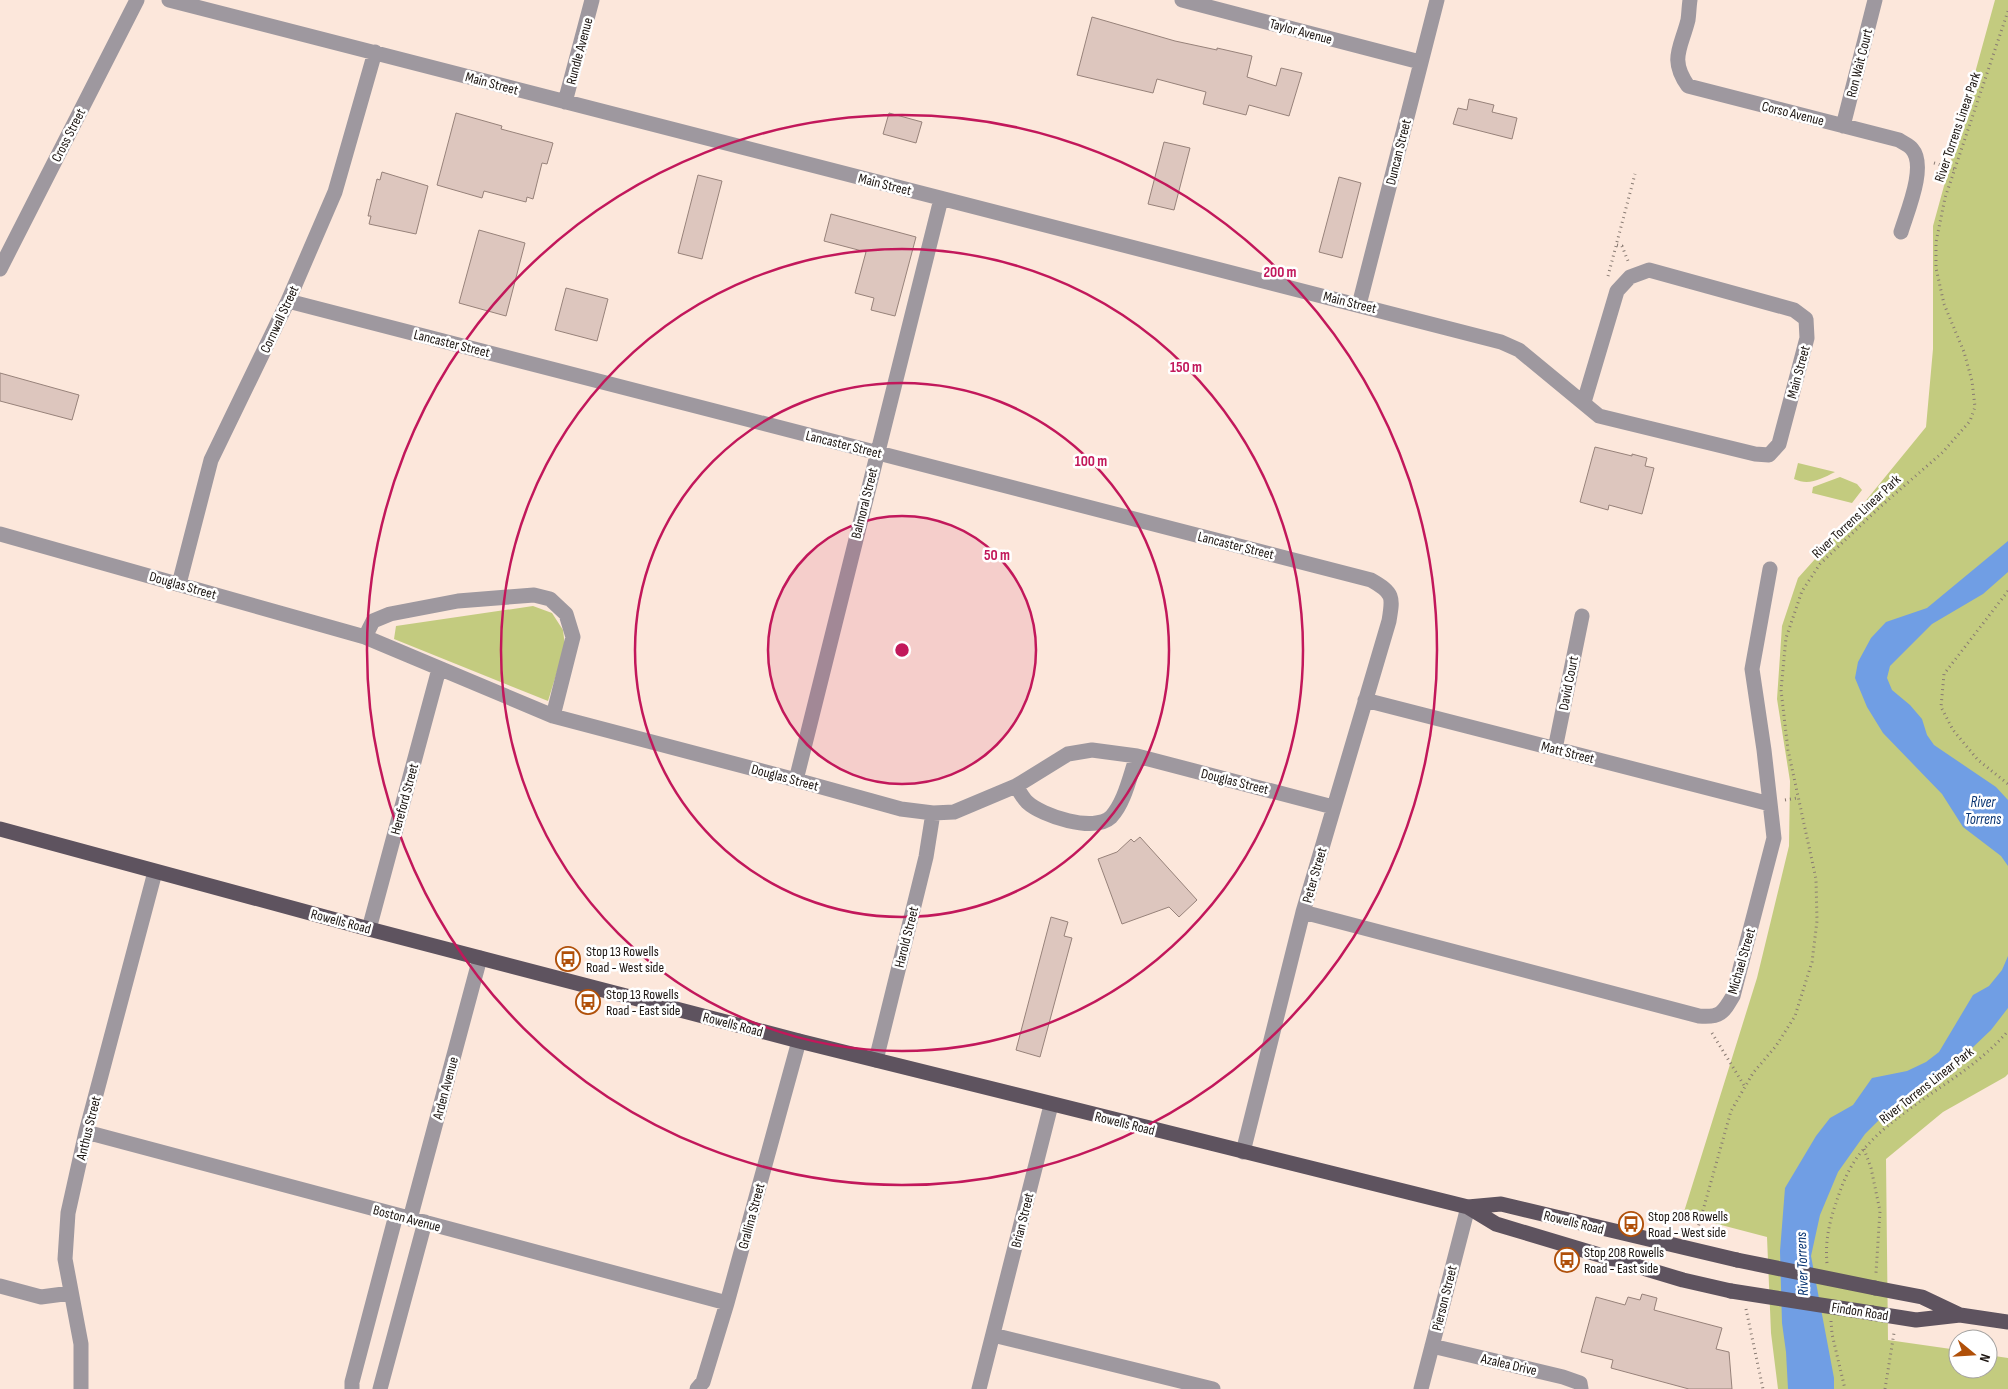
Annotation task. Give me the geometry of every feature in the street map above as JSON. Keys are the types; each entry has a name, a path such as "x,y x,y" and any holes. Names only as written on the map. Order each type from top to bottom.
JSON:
{"main road":[{"name":"Rowells Road","path":"0,829 369,929 800,1041 1051,1105 1468,1207 1496,1224 1683,1280 1731,1291"},
{"name":"Rowells Road","path":"1468,1207 1501,1204 1737,1260"},
{"name":"Findon Road","path":"1737,1260 1922,1297 1960,1315"},
{"name":"Findon Road","path":"1731,1291 1916,1320 1960,1315 2008,1322"}],"street":[{"name":"Cross Street","path":"0,269 137,0"},
{"name":"Main Street","path":"168,0 1506,343 1519,350 1600,416 1755,454 1769,455 1779,444 1807,338 1806,319 1794,310 1649,270 1630,277 1617,291 1584,402"},
{"name":"Rundle Avenue","path":"565,102 592,0"},
{"name":"Taylor Avenue","path":"1182,0 1420,62"},
{"name":"Duncan Street","path":"1359,305 1437,0"},
{"name":"Corso Avenue","path":"1690,0 1688,18 1677,54 1679,74 1688,86 1899,140 1912,148 1917,158 1918,175 1901,232"},
{"name":"Ron Wait Court","path":"1843,126 1875,0"},
{"name":"Cornwall Street","path":"180,584 211,460 288,301 335,192 375,52"},
{"name":"Balmoral Street","path":"796,780 876,452 941,198"},
{"name":"Lancaster Street","path":"288,301 1372,580 1385,588 1392,600"},
{"name":"Douglas Street","path":"0,534 365,637 552,716 901,809 933,813 954,812 1016,786 1068,754 1092,750 1137,756 1333,806"},
{"name":"Michael Street","path":"1303,912 1699,1016 1713,1017 1724,1011 1733,996 1774,838 1774,818 1770,804 1752,669 1770,569"},
{"path":"365,637 374,621 390,614 458,601 534,595 550,599 566,614 573,637 552,716"},
{"name":"Peter Street","path":"1244,1152 1303,912 1389,621 1392,600"},
{"name":"David Court","path":"1555,749 1582,616"},
{"name":"Hereford Street","path":"369,929 440,668"},
{"name":"Matt Street","path":"1365,700 1770,804"},
{"path":"1016,786 1027,802 1039,810 1070,822 1093,824 1110,818 1122,800 1137,756"},
{"name":"Harold Street","path":"876,1060 926,857 933,813"},
{"name":"Anthus Street","path":"80,1389 81,1344 65,1259 68,1213 86,1132 155,872"},
{"name":"Arden Avenue","path":"352,1389 352,1382 480,958"},
{"name":"Grallina Street","path":"697,1389 703,1382 727,1303 800,1041"},
{"name":"Brian Street","path":"979,1389 1051,1105"},
{"name":"Boston Avenue","path":"86,1132 727,1303"},
{"name":"Pierson Street","path":"1421,1389 1468,1207"},
{"path":"380,1389 426,1222"},
{"path":"0,1286 41,1297 71,1293"},
{"path":"992,1335 1213,1389"},
{"name":"Azalea Drive","path":"1432,1346 1563,1377 1580,1383 1581,1389"}],"path":[{"name":"River Torrens Linear Park","path":"1693,1251 1731,1111 1754,1073 1776,1046 1795,1016 1812,962 1818,921 1816,879 1788,750 1781,690 1786,638 1802,591 1820,564 1880,507 1943,452 1970,421 1975,407 1972,381 1964,352 1944,304 1936,268 1936,242 1945,198 1954,169 2008,11"},
{"path":"1934,163 1954,169"},
{"path":"1608,279 1635,174"},
{"path":"1617,244 1622,246 1629,261"},
{"path":"2008,591 1944,674 1941,707 1952,730 1972,752 2008,784"},
{"path":"1699,1016 1718,1042 1745,1088"},
{"name":"River Torrens Linear Park","path":"1827,1269 1826,1250 1832,1213 1851,1168 1864,1149 1899,1117 1974,1064 2008,1031"},
{"path":"1864,1149 1871,1168 1880,1211 1875,1288"},
{"path":"1731,1291 1747,1311 1763,1389"},
{"path":"1831,1316 1832,1334 1845,1389"},
{"path":"1885,1389 1896,1317"}],"green space":[{"path":"1995,0 2008,0 2008,1074 1943,1112 1886,1159 1888,1340 1948,1349 1948,1379 1998,1379 1998,1356 2008,1358 2008,1389 1778,1389 1771,1333 1767,1237 1683,1215 1757,978 1789,846 1790,781 1777,699 1782,626 1798,578 1850,520 1926,427 1933,349 1933,226"},
{"path":"1798,463 1835,472 1815,481 1799,481 1794,479"},
{"path":"1840,477 1857,484 1862,490 1852,503 1812,493 1813,487"},
{"path":"533,606 552,613 563,630 565,646 548,701 394,639 396,626"}],"water":[{"name":"River Torrens","path":"2008,541 2008,572 1983,594 1932,624 1890,666 1887,678 1892,690 1910,705 1922,719 1927,735 1934,745 1996,787 2008,800 2008,866 2001,856 1963,827 1942,794 1883,733 1867,707 1855,678 1858,662 1871,638 1886,622 1927,608"},
{"name":"River Torrens","path":"2008,956 2008,1008 1991,1030 1971,1049 1923,1087 1888,1111 1865,1134 1838,1172 1820,1215 1811,1256 1834,1378 1834,1389 1788,1389 1782,1323 1780,1251 1785,1188 1816,1136 1830,1118 1853,1105 1872,1078 1907,1071 1926,1062 1939,1052 1973,995 1989,986 2002,970"}],"building":[{"path":"1092,17 1175,41 1252,56 1247,77 1276,86 1281,68 1302,73 1289,116 1249,105 1246,115 1203,104 1206,92 1157,79 1153,93 1077,75"},
{"path":"1469,99 1494,105 1492,112 1517,118 1512,139 1453,124 1458,108 1467,110"},
{"path":"456,113 502,126 501,129 553,143 547,164 542,163 533,199 527,197 526,202 484,191 482,198 437,185"},
{"path":"889,113 922,122 916,143 883,134"},
{"path":"1164,142 1190,148 1174,210 1148,204"},
{"path":"382,172 428,186 416,234 369,224 371,216 368,216 377,179 380,180"},
{"path":"698,175 722,181 702,259 678,253"},
{"path":"1339,177 1361,183 1342,258 1319,252"},
{"path":"831,214 916,237 895,316 871,310 874,298 855,293 866,252 824,241"},
{"path":"479,230 525,243 506,316 459,303"},
{"path":"566,288 608,299 597,341 555,330"},
{"path":"0,373 79,395 72,420 0,401"},
{"path":"1595,447 1647,458 1645,466 1654,468 1642,514 1609,505 1608,510 1580,502"},
{"path":"1140,837 1197,900 1179,917 1169,907 1122,924 1098,859 1117,852 1131,839 1134,842"},
{"path":"1051,917 1068,922 1064,936 1072,938 1040,1057 1016,1050"},
{"path":"1642,1294 1657,1298 1654,1310 1722,1328 1716,1349 1729,1352 1732,1389 1689,1389 1611,1368 1613,1360 1581,1352 1596,1297 1625,1305 1628,1297 1640,1300"}],"place":[{"name":"Stop 13 Rowells Road - West side","path":"568,959"},
{"name":"Stop 13 Rowells Road - East side","path":"588,1002"},
{"name":"Stop 208 Rowells Road - West side","path":"1631,1224"},
{"name":"Stop 208 Rowells Road - East side","path":"1567,1260"}]}
